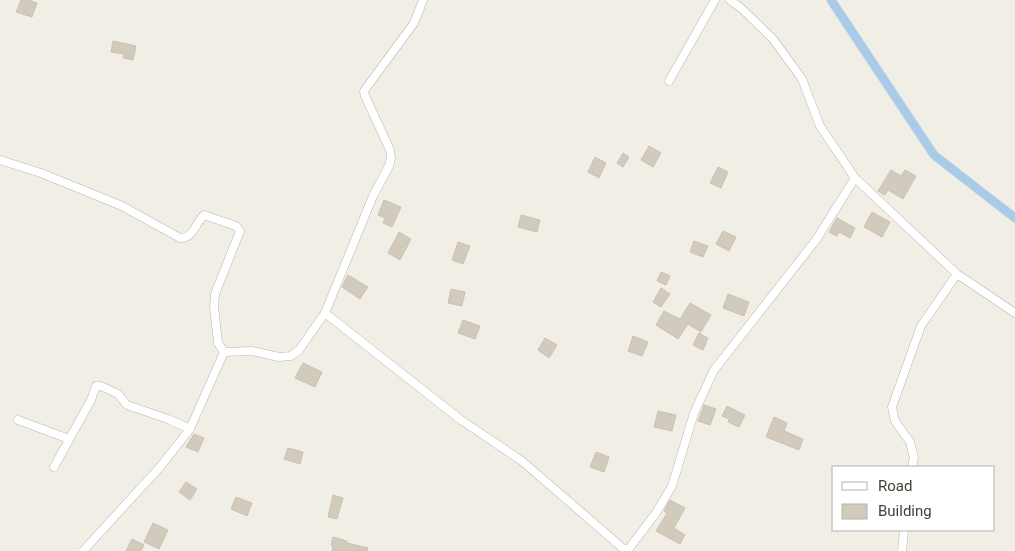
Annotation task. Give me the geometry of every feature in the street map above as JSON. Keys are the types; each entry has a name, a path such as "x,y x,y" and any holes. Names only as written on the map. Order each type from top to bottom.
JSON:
{"street":[{"path":"224,352 252,351 280,357 291,356 299,350 325,313 373,196 389,166 391,158 390,150 364,91 414,22 423,0"},
{"path":"669,81 715,0"},
{"path":"730,0 774,39 802,79 820,126 855,178 957,274 1015,313"},
{"path":"0,160 41,173 122,206 180,238 189,236 204,215 236,226 240,231 215,294 214,307 218,343 224,352"},
{"path":"325,313 461,420 522,461 627,551 656,513 672,486 694,413 714,370 816,240 855,178"},
{"path":"912,466 914,458 910,442 895,421 892,408 921,326 957,274"},
{"path":"88,550 160,467 190,429 224,352"},
{"path":"54,467 92,400 96,386 101,386 118,394 127,405 168,419 190,429"},
{"path":"18,420 69,439"},
{"path":"902,551 904,531"}],"building":[{"path":"21,0 37,3 32,17 16,12"},
{"path":"113,41 136,46 133,60 123,58 124,54 111,52"},
{"path":"649,146 661,153 653,167 641,160"},
{"path":"623,153 629,157 623,167 617,163"},
{"path":"595,157 606,163 599,178 588,172"},
{"path":"718,167 728,172 721,188 710,183"},
{"path":"891,170 901,176 905,170 916,176 903,199 888,190 885,195 878,191"},
{"path":"384,200 401,207 392,227 383,223 385,218 378,215"},
{"path":"872,212 890,222 882,237 864,227"},
{"path":"521,215 540,220 537,232 518,227"},
{"path":"837,218 855,228 850,238 839,232 837,236 829,232"},
{"path":"723,231 736,237 729,251 716,244"},
{"path":"399,232 411,239 400,260 388,253"},
{"path":"694,241 708,246 703,257 690,252"},
{"path":"458,242 470,246 463,264 452,260"},
{"path":"661,272 670,276 666,285 657,281"},
{"path":"348,275 368,287 360,299 342,287"},
{"path":"661,288 670,294 661,307 653,302"},
{"path":"451,289 465,292 462,306 448,303"},
{"path":"728,294 749,302 744,316 723,308"},
{"path":"690,303 711,315 701,332 688,324 678,339 656,325 664,311 680,319"},
{"path":"463,320 480,326 475,339 458,333"},
{"path":"699,333 708,338 703,350 693,345"},
{"path":"633,336 648,342 642,356 628,351"},
{"path":"545,338 557,345 549,358 538,350"},
{"path":"303,363 322,372 315,387 295,378"},
{"path":"704,405 716,409 710,425 698,421"},
{"path":"727,406 745,415 739,427 728,422 729,419 722,416"},
{"path":"658,411 676,415 672,431 654,427"},
{"path":"774,417 787,423 784,431 803,439 799,450 766,437"},
{"path":"194,434 204,438 198,452 186,447"},
{"path":"288,448 303,452 300,464 284,459"},
{"path":"596,452 609,457 604,472 590,467"},
{"path":"186,482 197,489 190,500 179,492"},
{"path":"333,495 343,498 337,519 328,517"},
{"path":"236,497 252,503 247,516 231,509"},
{"path":"670,500 685,508 674,528 685,535 680,544 656,531 667,513 664,511"},
{"path":"153,523 168,530 159,549 144,542"},
{"path":"333,537 347,541 347,543 368,548 367,551 332,551"},
{"path":"132,539 144,545 141,551 126,551"}],"waterway":[{"path":"831,0 934,155 1015,218"}]}
